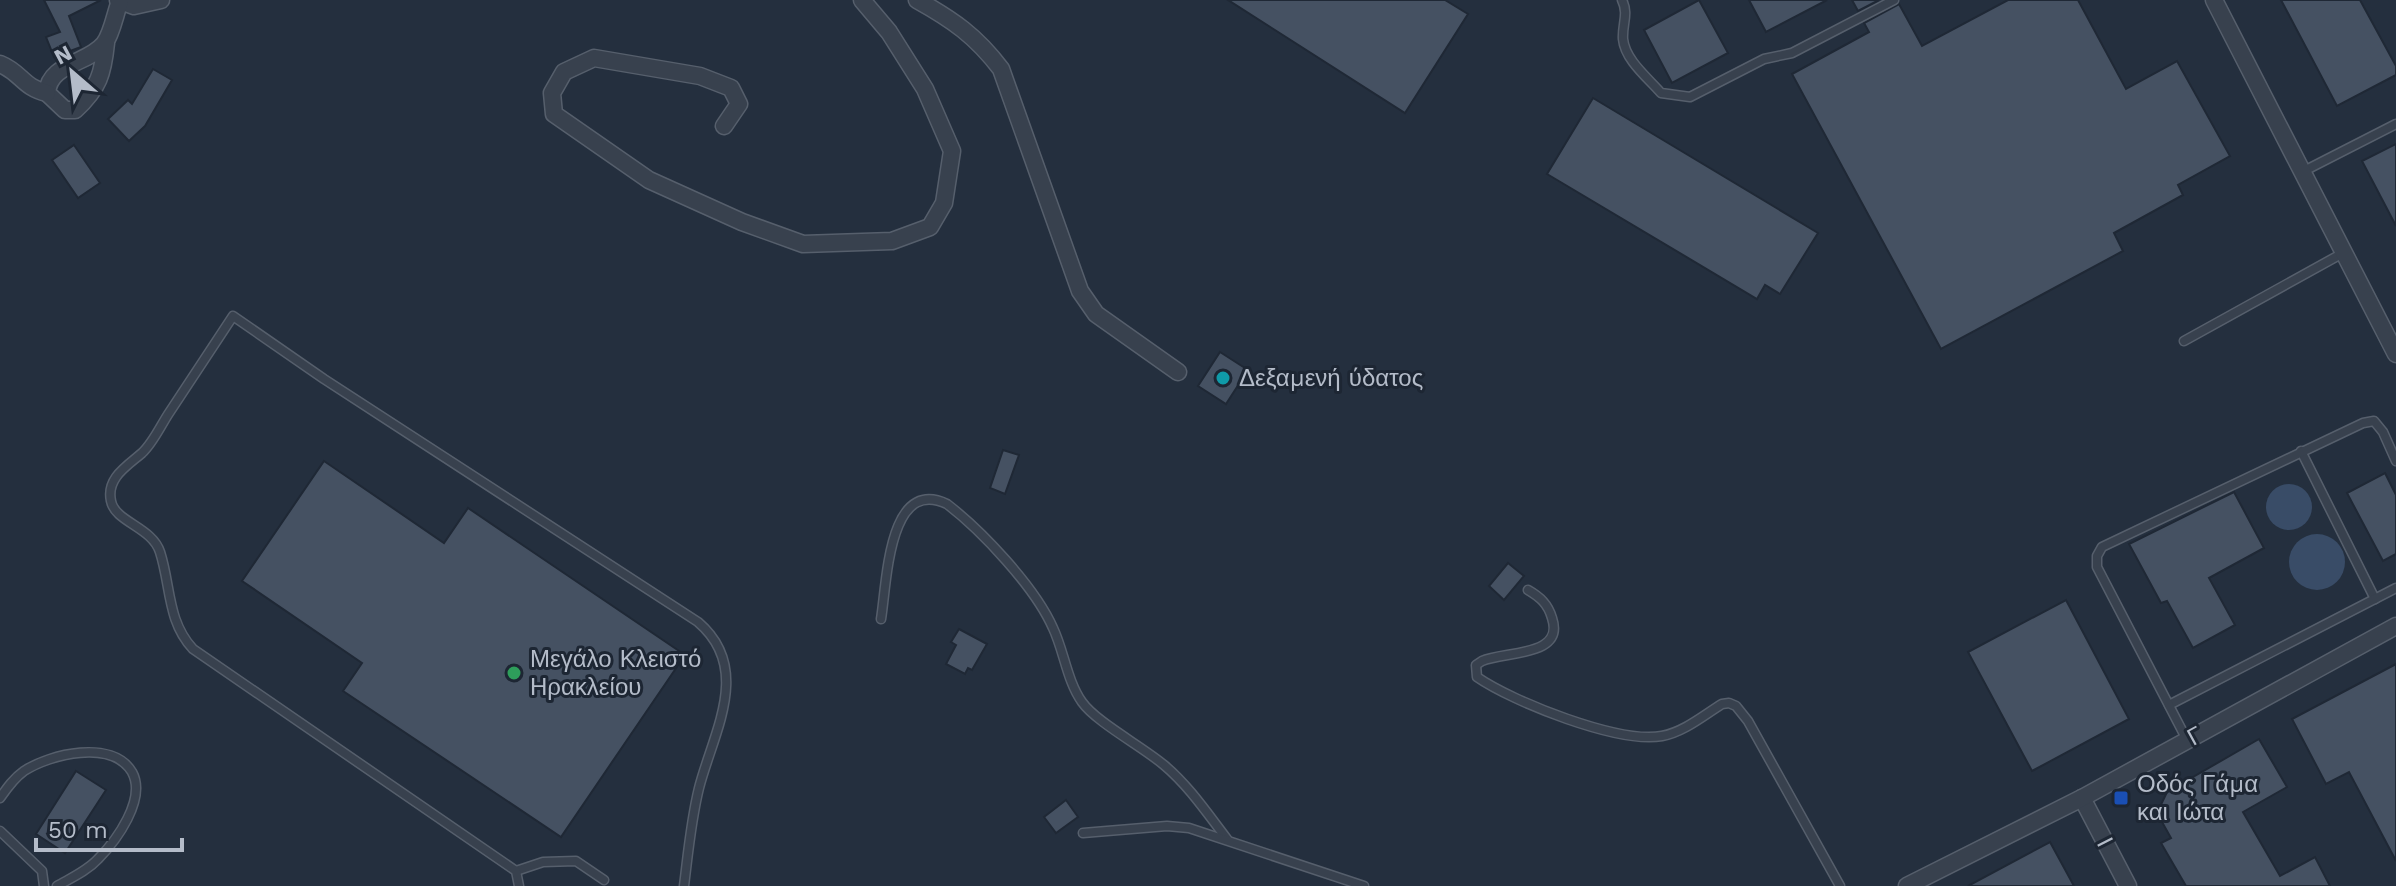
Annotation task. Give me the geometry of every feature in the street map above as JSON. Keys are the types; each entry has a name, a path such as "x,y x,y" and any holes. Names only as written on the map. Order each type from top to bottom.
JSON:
{"street":[{"path":"0,64 11,68 30,89 47,93 65,110 75,110 90,97 103,72 106,43 119,1 134,6 161,0"},
{"path":"724,126 739,104 731,88 700,76 594,58 564,72 552,93 554,114 649,180 742,222 803,244 892,241 930,227 944,203 952,151 925,89 889,32 862,0"},
{"path":"917,0 953,20 983,45 1001,69 1080,291 1096,314 1178,372"},
{"path":"2214,0 2396,354"},
{"path":"47,93 48,83 57,72 93,54 106,43"},
{"name":"Γ","path":"1907,886 2082,798 2396,626"},
{"name":"Ι","path":"2082,798 2128,886"}],"lane":[{"path":"1622,0 1627,10 1623,40 1632,61 1661,93 1690,97 1764,59 1792,53 1894,0"},
{"path":"2301,172 2396,124"},
{"path":"2184,341 2343,253"},
{"path":"519,886 516,871 193,649 184,639 173,614 156,544 150,534 115,511 112,487 118,473 143,452 233,316 324,379 698,622 714,638 725,672 726,696 696,803 684,886"},
{"path":"2187,740 2097,567 2097,556 2102,547 2356,425 2374,421 2383,432 2396,461"},
{"path":"2301,451 2375,599"},
{"path":"881,619 896,531 902,516 909,506 923,498 933,498 947,504 1018,574 1036,597 1052,624 1082,702 1175,775 1227,839"},
{"path":"2169,705 2396,588"},
{"path":"1528,590 1545,603 1555,626 1553,636 1540,648 1482,661 1476,665 1477,677 1512,696 1557,714 1621,734 1662,736 1722,704 1736,706 1757,736 1840,886"},
{"path":"0,798 25,770 73,753 90,751 112,757 126,764 134,775 136,790 132,807 109,846 97,861 57,886"},
{"path":"1083,833 1167,826 1205,832 1364,886"},
{"path":"0,831 42,871 44,886"},
{"path":"516,871 543,862 576,861 604,880"}],"water":[{"path":"2289,484 2306,490 2312,507 2306,524 2289,530 2272,524 2266,507 2272,490"},
{"path":"2317,534 2337,542 2345,562 2337,582 2317,590 2297,582 2289,562 2297,542"}],"building":[{"path":"44,0 101,0 69,16 81,47 54,57 46,37 60,32"},
{"path":"1228,0 1445,0 1468,14 1405,113"},
{"path":"1699,0 1728,53 1672,83 1644,30"},
{"path":"1749,0 1827,0 1766,32"},
{"path":"1852,0 1879,0 1858,11"},
{"path":"2008,0 2078,0 2126,89 2177,61 2230,156 2178,185 2183,195 2114,233 2123,251 1941,349 1792,74 1869,32 1864,23 1899,4 1922,46"},
{"path":"2281,0 2360,0 2396,66 2396,75 2337,106"},
{"path":"153,69 172,80 145,126 129,141 108,119 128,100 132,104"},
{"path":"1593,98 1818,233 1780,294 1765,285 1757,299 1547,174"},
{"path":"2396,144 2396,226 2362,161"},
{"path":"74,145 100,183 78,198 52,160"},
{"name":"Δεξαμενή ύδατος","path":"1220,352 1248,370 1226,404 1198,386"},
{"path":"1003,450 1019,455 1005,494 990,488"},
{"name":"Μεγάλο Κλειστό Ηρακλείου","path":"324,461 444,543 468,508 685,655 561,837 343,691 362,663 242,581"},
{"path":"2385,473 2396,495 2396,554 2383,561 2347,493"},
{"path":"2234,492 2264,548 2209,578 2235,625 2193,648 2167,601 2161,603 2129,544"},
{"path":"1508,563 1524,576 1504,600 1489,586"},
{"path":"2066,600 2129,719 2032,771 1968,652"},
{"path":"959,629 987,644 972,670 968,668 965,674 946,664 956,645 951,642"},
{"path":"2396,664 2396,861 2349,772 2326,784 2292,719"},
{"path":"2259,739 2287,787 2243,812 2280,876 2315,857 2330,886 2186,886 2161,843 2171,838 2157,813 2167,792"},
{"path":"76,771 106,790 65,853 36,834"},
{"path":"1066,800 1078,817 1056,833 1044,817"},
{"path":"2050,842 2074,886 1968,886"}],"place":[{"name":"Δεξαμενή ύδατος","path":"1223,378"},
{"name":"Μεγάλο Κλειστό Ηρακλείου","path":"514,673"},
{"name":"Οδός Γάμα και Ιώτα","path":"2121,798"}]}
